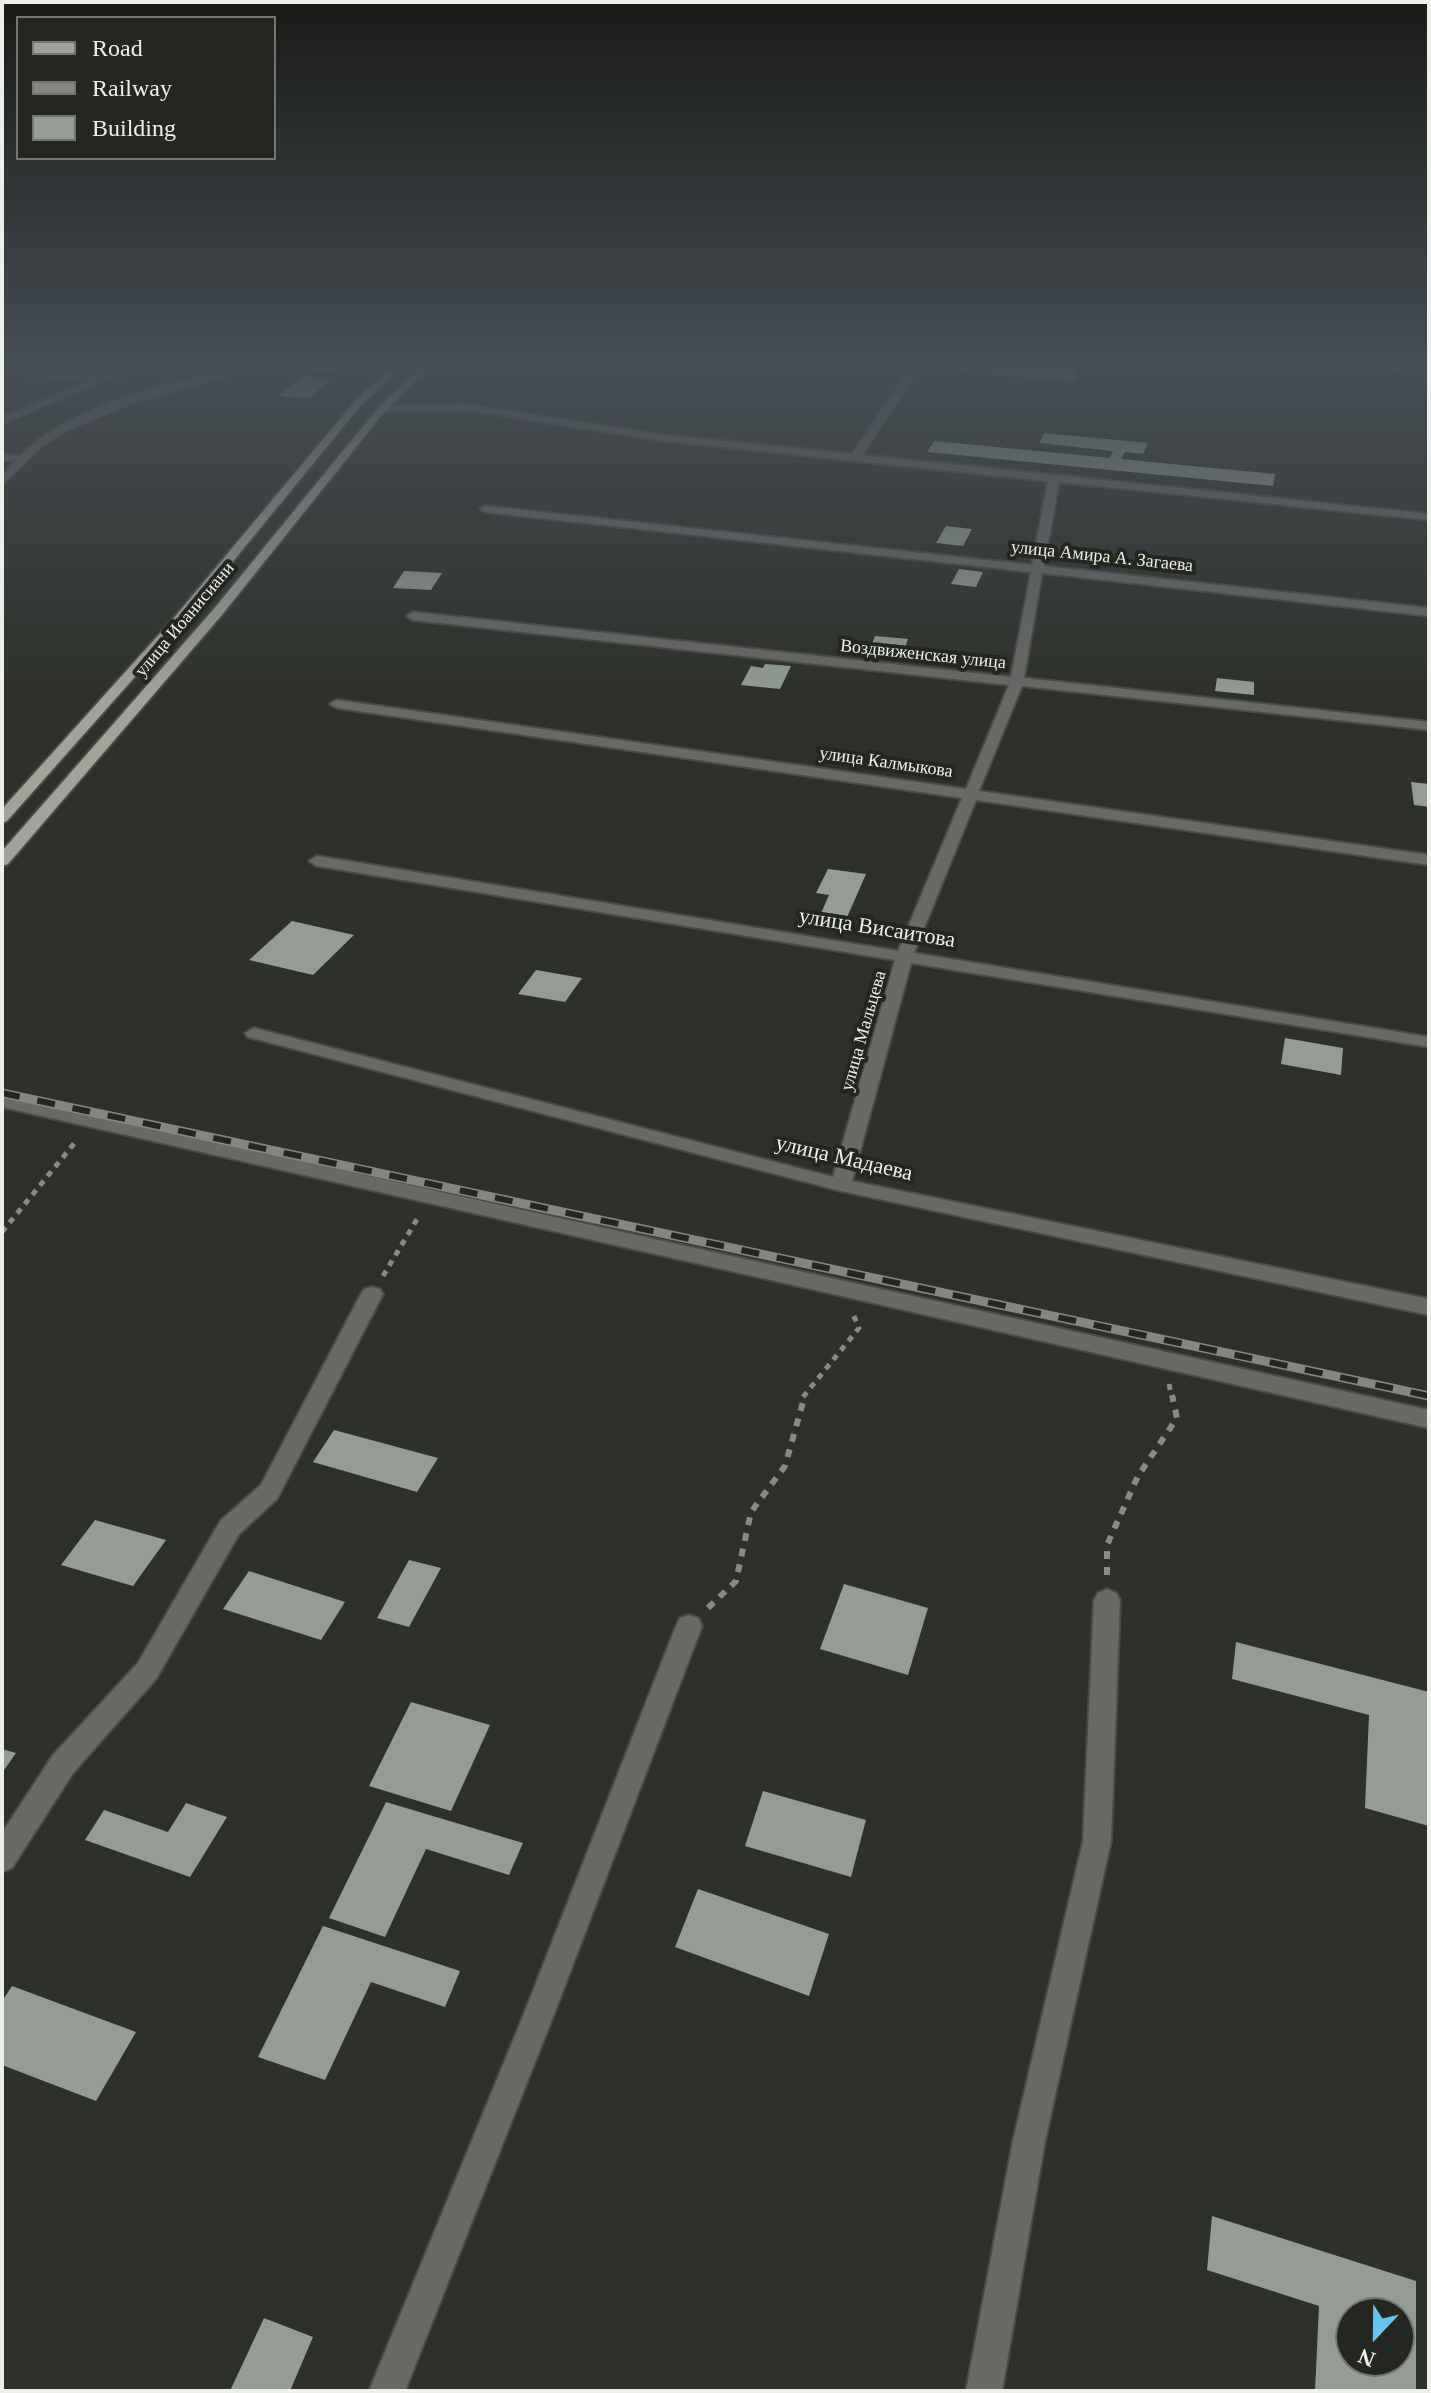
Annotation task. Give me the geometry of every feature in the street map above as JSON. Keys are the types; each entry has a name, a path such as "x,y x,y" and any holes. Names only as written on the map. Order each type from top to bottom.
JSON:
{"main road":[{"name":"улица Иоанисиани","path":"2,818 176,623 296,478"},
{"name":"улица Иоанисиани","path":"2,861 217,613 326,478"}],"street":[{"path":"1041,478 1429,517"},
{"name":"улица Мальцева","path":"841,1185 905,955 1016,684 1054,479"},
{"name":"улица Амира А. Загаева","path":"485,509 1429,612"},
{"name":"Воздвиженская улица","path":"413,616 1016,684 1429,726"},
{"name":"улица Калмыкова","path":"337,704 1429,860"},
{"name":"улица Висаитова","path":"317,861 1429,1042"},
{"name":"улица Мадаева","path":"254,1033 841,1185 1429,1307"},
{"path":"2,1101 1429,1419"},
{"path":"2,1858 63,1764 147,1671 230,1527 269,1492 372,1294"},
{"path":"984,2391 1029,2141 1097,1841 1107,1600"},
{"path":"387,2391 689,1626"}],"path":[{"path":"2,1232 91,1121"},
{"path":"372,1294 431,1196"},
{"path":"689,1626 736,1581 751,1512 785,1466 801,1400 859,1328 841,1288"},
{"path":"1107,1600 1107,1545 1138,1476 1177,1418 1164,1360"}],"building":[{"path":"1188,478 1274,478 1273,486"},
{"path":"946,526 972,529 963,546 936,543"},
{"path":"959,569 983,572 976,587 951,584"},
{"path":"404,571 442,573 431,590 393,588"},
{"path":"875,636 908,639 902,657 868,654"},
{"path":"765,664 791,666 780,689 741,685 751,666 763,668"},
{"path":"1217,678 1254,682 1254,695 1215,691"},
{"path":"1411,782 1429,784 1429,807 1414,805"},
{"path":"828,869 866,874 845,922 819,918 829,895 816,893"},
{"path":"292,921 354,935 313,975 249,960"},
{"path":"536,970 582,978 565,1002 518,994"},
{"path":"1285,1038 1343,1048 1341,1075 1281,1064"},
{"path":"334,1430 438,1458 417,1492 313,1462"},
{"path":"95,1520 166,1540 133,1586 61,1565"},
{"path":"409,1560 441,1568 409,1627 377,1618"},
{"path":"249,1571 345,1602 321,1640 223,1609"},
{"path":"844,1584 928,1608 908,1675 820,1649"},
{"path":"1236,1642 1429,1692 1429,1826 1365,1808 1369,1715 1232,1679"},
{"path":"411,1702 490,1725 451,1811 369,1786"},
{"path":"2,1749 16,1753 2,1773"},
{"path":"763,1791 866,1820 851,1877 745,1846"},
{"path":"386,1802 523,1843 509,1875 426,1849 385,1937 329,1918"},
{"path":"186,1803 227,1817 190,1877 85,1840 104,1810 168,1832"},
{"path":"698,1889 829,1934 809,1996 675,1947"},
{"path":"323,1926 460,1971 445,2007 371,1982 325,2080 258,2057"},
{"path":"12,1986 136,2032 96,2101 2,2065 2,2001"},
{"path":"1212,2216 1416,2281 1416,2391 1315,2391 1319,2306 1207,2270"},
{"path":"264,2318 313,2337 290,2391 230,2391"}],"railway":[{"path":"2,1093 1429,1396"}]}
